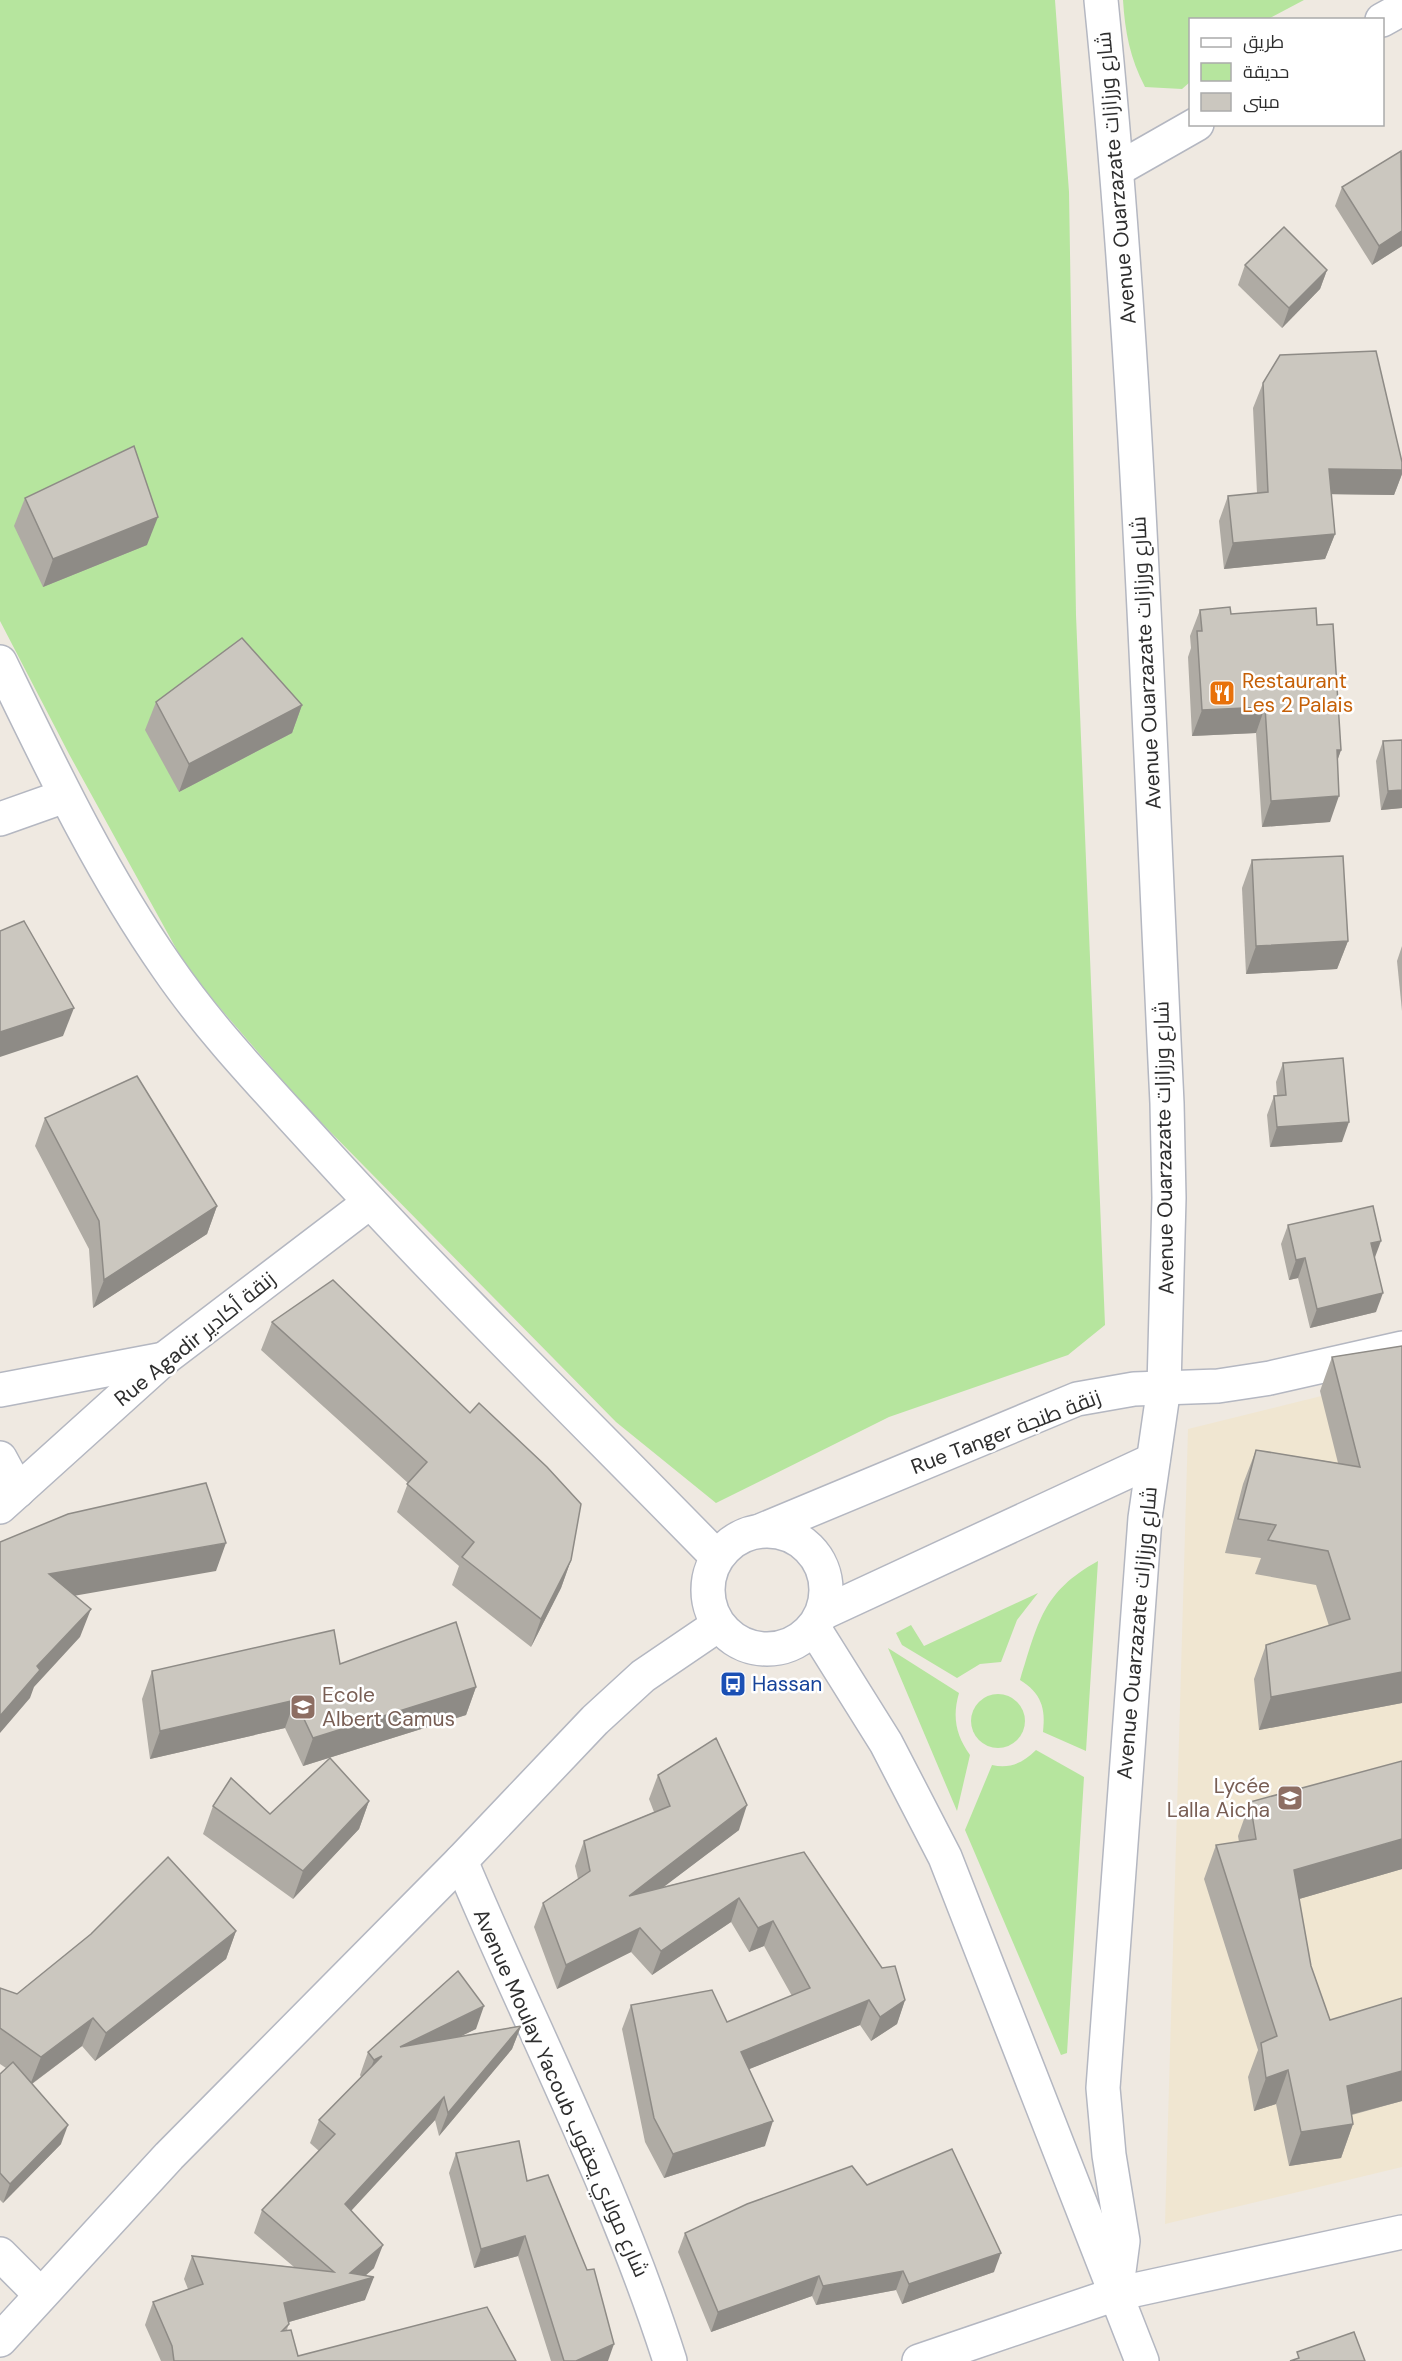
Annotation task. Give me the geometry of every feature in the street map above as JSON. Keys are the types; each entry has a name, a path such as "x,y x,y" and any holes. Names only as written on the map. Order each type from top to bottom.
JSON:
{"street":[{"name":"Avenue Ouarzazate شارع ورزازات","path":"1101,0 1118,169 1130,346 1167,1103 1169,1198 1164,1387 1144,1518 1103,2088 1109,2155 1123,2241 1116,2294"},
{"path":"1384,19 1402,9"},
{"path":"1118,169 1193,126"},
{"path":"0,662 64,796 117,895 168,969 220,1038 370,1202 717,1557"},
{"path":"0,819 64,796"},
{"name":"Rue Agadir زنقة أكادير","path":"9,1499 164,1359 370,1202"},
{"name":"Rue Tanger زنقة طنجة","path":"762,1530 1077,1399 1106,1392 1164,1387 1218,1386 1270,1378 1402,1348"},
{"path":"0,1390 164,1359"},
{"path":"0,1458 9,1499"},
{"path":"1142,2361 945,1857 886,1743 818,1620 827,1588 821,1565 807,1546 786,1534 762,1530 736,1539 717,1557 710,1573 707,1591 710,1609 718,1625 735,1641 754,1648 776,1649 797,1642 818,1620 1153,1460"},
{"path":"0,2340 169,2156 461,1861 618,1697 643,1676 718,1625"},
{"name":"Avenue Moulay Yacoub شارع مولاي يعقوب","path":"461,1861 604,2180 650,2296 670,2361"},
{"path":"919,2361 1116,2294 1402,2232"},
{"path":"0,2254 40,2294"}],"shaded area":[{"name":"Lycée Lalla Aicha","path":"1402,1376 1402,2167 1165,2224 1188,1429"}],"green space":[{"path":"0,0 1055,0 1069,192 1076,615 1105,1325 1068,1355 889,1417 716,1503 616,1422 300,1101 189,972 69,754 0,621"},
{"path":"1123,0 1304,0 1270,18 1189,18 1189,83 1182,89 1145,87 1129,45"},
{"path":"1098,1561 1086,1751 1043,1732 1043,1708 1033,1690 1020,1680 1038,1625 1053,1597 1079,1573"},
{"path":"1038,1593 1017,1620 1001,1662 980,1664 957,1678 902,1645 896,1633 911,1625 924,1646"},
{"path":"888,1648 959,1693 956,1710 957,1726 961,1740 970,1755 957,1811"},
{"path":"998,1694 1008,1696 1017,1702 1023,1711 1025,1721 1023,1731 1017,1740 1008,1746 998,1748 988,1746 979,1740 973,1731 971,1721 973,1711 979,1702 988,1696"},
{"path":"1036,1750 1084,1777 1067,2053 1061,2055 965,1830 992,1765 1016,1764"}],"building":[{"path":"1401,151 1402,231 1379,246 1342,187"},
{"path":"1284,227 1327,270 1289,308 1245,265"},
{"path":"1376,351 1402,470 1329,469 1335,534 1233,543 1228,496 1268,492 1263,383 1280,355"},
{"path":"134,446 158,517 53,559 25,498"},
{"path":"1230,607 1231,614 1316,608 1317,625 1333,624 1341,750 1337,750 1339,796 1271,801 1265,707 1202,710 1197,631 1202,631 1200,610"},
{"path":"242,638 302,705 189,764 156,702"},
{"path":"1402,740 1402,790 1388,791 1383,741"},
{"path":"1343,856 1348,941 1256,946 1252,860"},
{"path":"24,921 74,1008 0,1032 0,931"},
{"path":"1343,1058 1349,1122 1277,1127 1274,1096 1286,1095 1283,1063"},
{"path":"137,1076 217,1206 104,1280 99,1221 45,1118"},
{"path":"1373,1206 1381,1241 1371,1243 1383,1293 1317,1309 1305,1258 1296,1260 1288,1225"},
{"path":"333,1280 470,1413 479,1403 547,1467 581,1504 571,1560 541,1619 462,1557 474,1542 407,1484 427,1462 272,1322"},
{"path":"1402,1346 1402,1672 1271,1697 1266,1645 1350,1619 1328,1551 1268,1540 1276,1525 1238,1519 1256,1450 1360,1467 1332,1357"},
{"path":"206,1483 226,1543 49,1574 91,1609 37,1666 40,1670 0,1716 0,1542 68,1514"},
{"path":"456,1622 476,1687 313,1738 295,1700 160,1731 152,1671 334,1630 340,1664"},
{"path":"716,1738 747,1805 629,1896 804,1852 882,1968 895,1966 905,2000 880,2017 869,2000 741,2052 773,2121 673,2154 654,2118 631,2005 712,1990 727,2022 810,1988 773,1921 758,1928 739,1898 661,1951 640,1928 566,1965 543,1903 590,1871 584,1841 670,1806 658,1775"},
{"path":"330,1758 369,1801 303,1871 213,1806 231,1778 270,1814"},
{"path":"1402,1761 1402,1839 1294,1870 1311,1966 1330,2020 1402,1998 1402,2071 1347,2086 1353,2124 1301,2132 1288,2070 1266,2078 1261,2043 1277,2036 1216,1845 1256,1839 1250,1802"},
{"path":"168,1857 236,1931 106,2033 93,2018 41,2057 0,2028 0,1988 17,1994 91,1934"},
{"path":"458,1971 484,2006 400,2047 521,2026 448,2113 444,2097 345,2204 383,2245 350,2273 374,2277 284,2303 289,2324 282,2331 291,2330 298,2356 487,2307 516,2361 174,2361 172,2346 153,2302 203,2284 192,2256 334,2272 262,2210 335,2134 319,2120 382,2056 374,2060 368,2052"},
{"path":"13,2062 68,2125 10,2184 0,2173 0,2074"},
{"path":"519,2141 527,2181 548,2175 587,2270 594,2269 614,2344 576,2361 564,2361 525,2236 481,2249 456,2153"},
{"path":"952,2149 1001,2253 909,2284 903,2271 823,2286 819,2276 718,2312 685,2233 747,2204 852,2166 867,2185"},
{"path":"1354,2332 1365,2361 1290,2361 1299,2358 1297,2352"}],"place":[{"name":"Restaurant Les 2 Palais","path":"1222,693"},
{"name":"Hassan","path":"733,1684"},
{"name":"Ecole Albert Camus","path":"303,1707"},
{"name":"Lycée Lalla Aicha","path":"1290,1798"}]}
